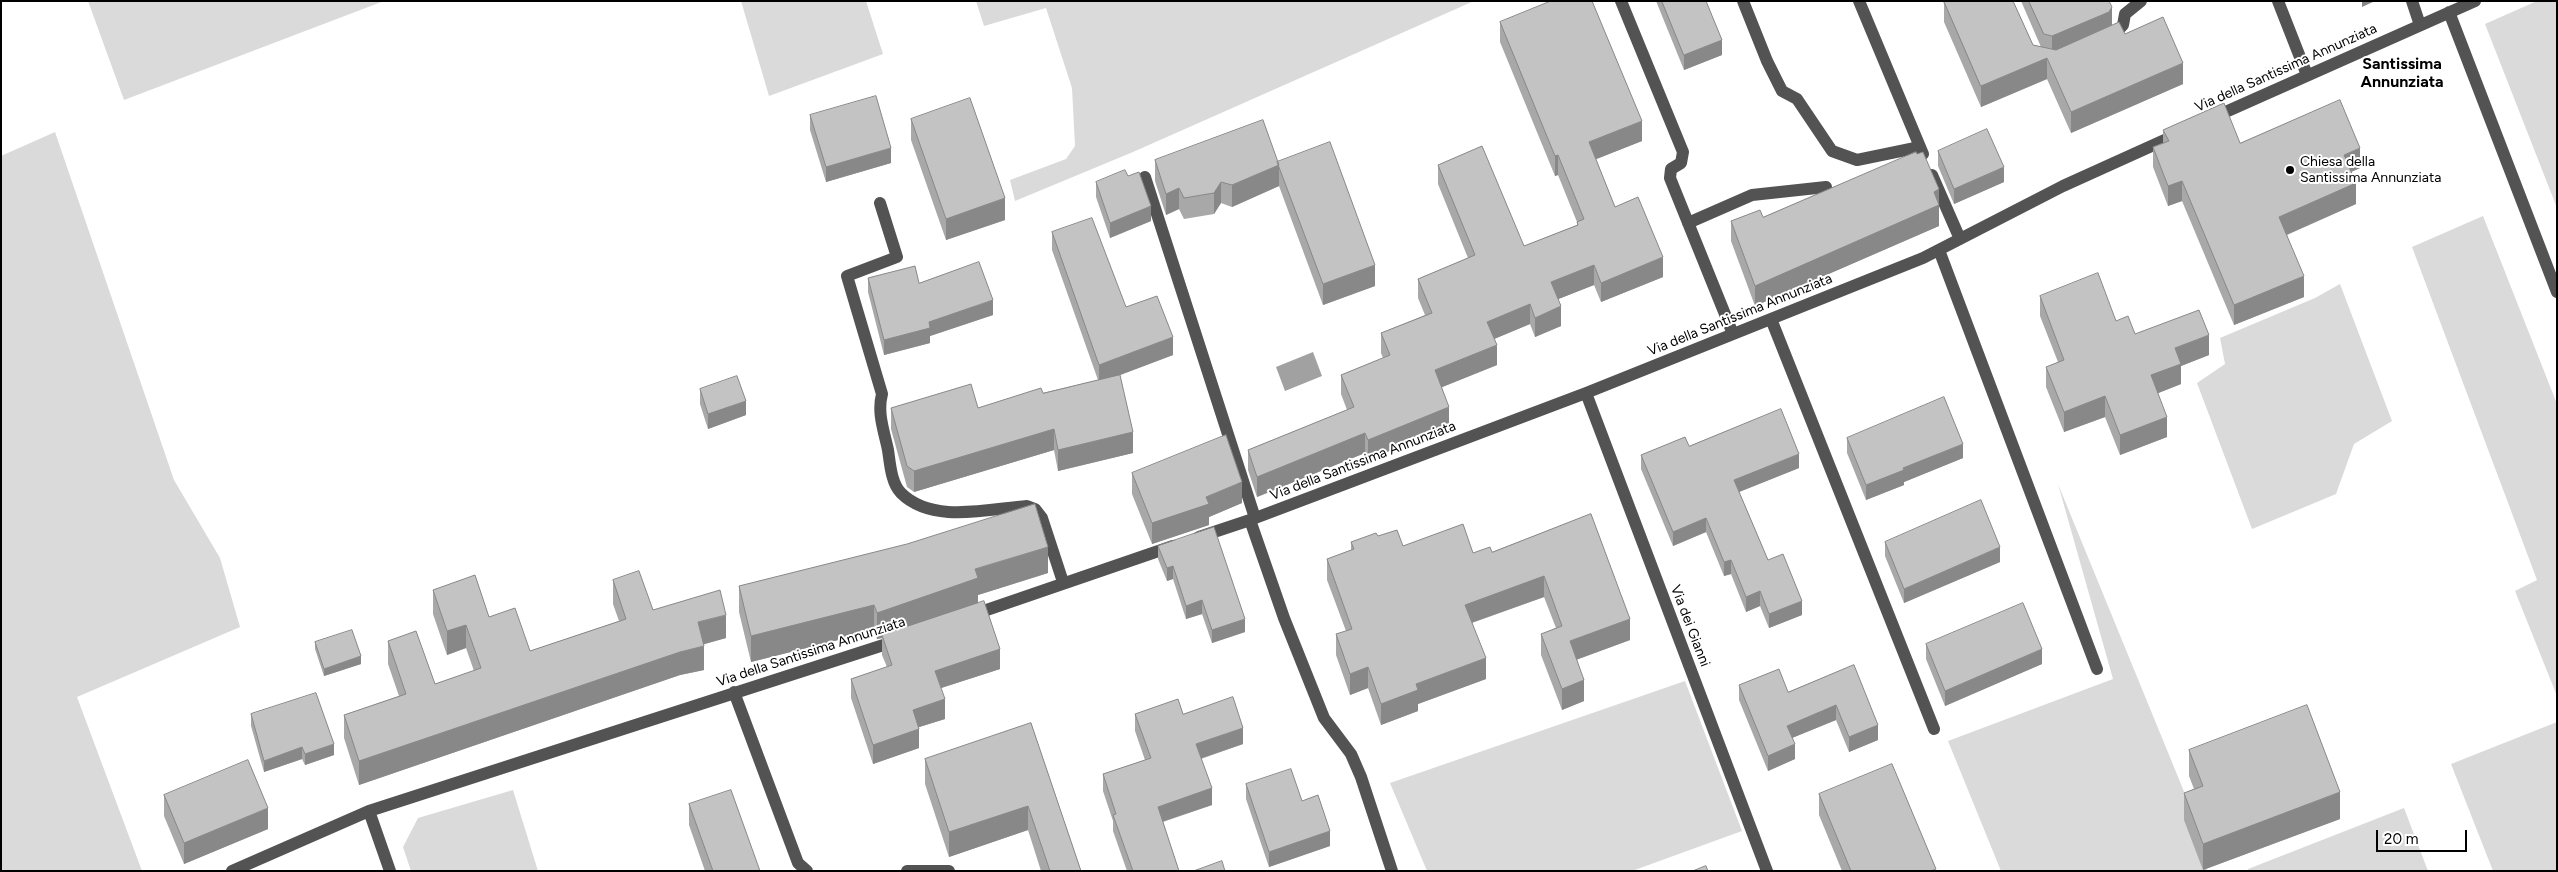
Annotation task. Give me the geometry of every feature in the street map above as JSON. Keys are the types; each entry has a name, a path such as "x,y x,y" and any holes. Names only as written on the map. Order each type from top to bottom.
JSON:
{"street":[{"path":"1620,1 1683,152 1681,163 1671,169 1670,178 1733,334"},
{"path":"1743,1 1767,61 1782,90 1797,100 1832,151 1857,160 1920,147"},
{"path":"1859,1 1960,239"},
{"path":"2096,45 2114,37 2123,25 2125,14 2141,1"},
{"path":"2278,1 2307,75"},
{"path":"2412,1 2420,25"},
{"name":"Via della Santissima Annunziata","path":"961,619 1063,582 1252,519 1586,393 1771,319 1939,250 2063,186 2475,1"},
{"path":"2450,12 2557,292"},
{"path":"1145,177 1284,618 1324,718 1351,754 1361,777 1392,871"},
{"path":"1688,223 1752,195 1826,187"},
{"path":"880,203 897,257 847,276 882,394 879,406 894,479 901,493 925,508 949,512 1027,506 1035,509 1042,518 1063,582"},
{"path":"1939,250 2097,669"},
{"path":"1771,319 1934,729"},
{"name":"Via dei Gianni","path":"1586,393 1767,871"},
{"name":"Via della Santissima Annunziata","path":"232,871 369,811 734,692 914,636"},
{"path":"734,692 798,863 807,871"},
{"path":"369,811 390,871"},
{"path":"907,871 949,871"}],"shaded area":[{"path":"88,1 384,1 124,100"},
{"path":"741,1 866,1 883,54 769,96"},
{"path":"976,1 1474,1 1133,152 1015,201 1010,180 1066,159 1075,146 1072,88 1046,8 984,26"},
{"path":"2537,1 2557,1 2557,208 2485,24"},
{"path":"55,132 174,480 220,558 240,627 77,697 142,871 1,871 1,156"},
{"path":"2483,216 2557,404 2557,696 2515,591 2537,580 2412,247"},
{"path":"2340,284 2392,421 2354,444 2336,494 2252,529 2197,383 2225,364 2220,338 2315,298"},
{"path":"1313,352 1322,376 1285,391 1276,367"},
{"path":"2058,484 2192,811 2207,871 2001,871 1948,741 2113,679"},
{"path":"1685,681 1742,831 1632,871 1427,871 1390,783"},
{"path":"2557,722 2557,871 2493,871 2451,764"},
{"path":"513,790 538,871 411,871 403,847 418,818"},
{"path":"2404,808 2428,871 2249,871 2248,869"}],"building":[{"path":"1551,1 1592,1 1642,121 1589,142 1615,207 1638,197 1663,257 1601,283 1594,265 1551,282 1561,306 1535,318 1530,304 1487,322 1497,345 1435,370 1449,407 1368,440 1365,433 1257,477 1248,450 1354,407 1341,375 1390,355 1381,333 1432,313 1418,279 1475,255 1438,165 1482,146 1524,246 1578,225 1577,222 1584,219 1558,155 1555,156 1500,22"},
{"path":"1662,1 1706,1 1722,40 1684,55"},
{"path":"1944,1 2013,1 2033,45 2056,50 2119,22 2125,34 2163,17 2183,63 2071,112 2047,58 1981,86"},
{"path":"2029,1 2109,1 2112,7 2109,12 2052,36 2044,34"},
{"path":"876,96 891,148 826,167 810,115"},
{"path":"970,98 1005,198 946,219 911,119"},
{"path":"2340,100 2360,148 2344,155 2356,183 2279,217 2304,276 2234,305 2182,181 2168,186 2153,147 2169,141 2163,130 2224,103 2240,143"},
{"path":"1263,120 1279,165 1232,185 1221,182 1214,193 1184,198 1179,188 1166,194 1155,160"},
{"path":"1987,129 2004,167 1954,189 1938,151"},
{"path":"1330,142 1375,265 1323,284 1277,162"},
{"path":"1916,152 1917,154 1923,152 1939,189 1934,192 1939,205 1755,286 1731,221 1760,210 1763,217"},
{"path":"1125,170 1128,176 1139,172 1151,206 1110,223 1096,182"},
{"path":"1092,218 1126,307 1157,296 1173,337 1099,365 1052,232"},
{"path":"979,262 993,300 929,322 930,328 884,340 868,278 915,266 919,283"},
{"path":"2098,273 2116,321 2128,316 2135,334 2199,310 2209,335 2175,348 2181,364 2151,375 2167,417 2120,435 2105,396 2064,412 2046,367 2064,360 2040,296"},
{"path":"1120,375 1133,432 1058,450 1054,429 914,471 907,466 891,408 971,384 978,408 1041,388 1043,393"},
{"path":"737,376 746,401 708,414 700,389"},
{"path":"1944,397 1963,444 1866,485 1847,438"},
{"path":"1781,409 1799,454 1734,480 1768,560 1783,554 1802,601 1769,614 1760,591 1746,597 1731,560 1724,562 1706,518 1673,532 1641,455 1685,437 1689,446"},
{"path":"1226,435 1242,482 1206,497 1209,504 1152,523 1132,473"},
{"path":"1981,500 2000,547 1904,589 1885,542"},
{"path":"1035,504 1048,547 975,569 978,578 877,613 874,605 751,636 739,586 907,544"},
{"path":"1591,514 1630,619 1570,641 1584,680 1562,689 1541,634 1562,626 1544,576 1465,605 1486,658 1416,684 1418,690 1381,704 1368,667 1350,674 1336,634 1352,629 1327,559 1354,549 1351,542 1376,533 1378,536 1397,530 1403,546 1463,524 1473,553 1490,547 1492,552"},
{"path":"1214,527 1245,619 1212,630 1202,600 1186,606 1173,566 1167,568 1158,546"},
{"path":"639,571 653,610 720,590 726,615 698,622 704,646 680,652 359,761 344,715 406,694 388,641 416,631 435,684 481,668 466,625 447,631 433,590 475,575 489,617 515,608 530,651 626,619 613,580"},
{"path":"984,601 1000,649 935,671 945,699 913,710 919,729 873,745 851,679 892,665 882,635"},
{"path":"2023,603 2042,649 1945,691 1926,644"},
{"path":"352,630 361,656 324,669 315,642"},
{"path":"1854,665 1878,725 1849,737 1836,705 1787,726 1795,744 1768,756 1739,685 1779,669 1788,692"},
{"path":"316,693 334,744 305,754 302,747 264,761 251,714"},
{"path":"1233,697 1243,728 1196,744 1212,788 1158,807 1179,871 1133,871 1113,815 1116,814 1103,774 1151,758 1135,714 1178,699 1183,714"},
{"path":"2307,705 2340,792 2203,844 2184,793 2203,786 2189,750"},
{"path":"1031,723 1081,871 1050,871 1028,806 949,832 925,759"},
{"path":"248,760 268,808 184,843 164,795"},
{"path":"1892,764 1936,869 1931,871 1851,871 1819,794"},
{"path":"1291,769 1302,801 1318,795 1330,831 1269,852 1246,784"},
{"path":"731,790 760,871 713,871 689,804"},
{"path":"1222,861 1225,871 1194,871"},
{"path":"1706,866 1708,871 1693,871"}],"place":[{"name":"Chiesa della Santissima Annunziata","path":"2290,170"}],"district":[{"name":"Santissima Annunziata","path":"2402,73"}]}
